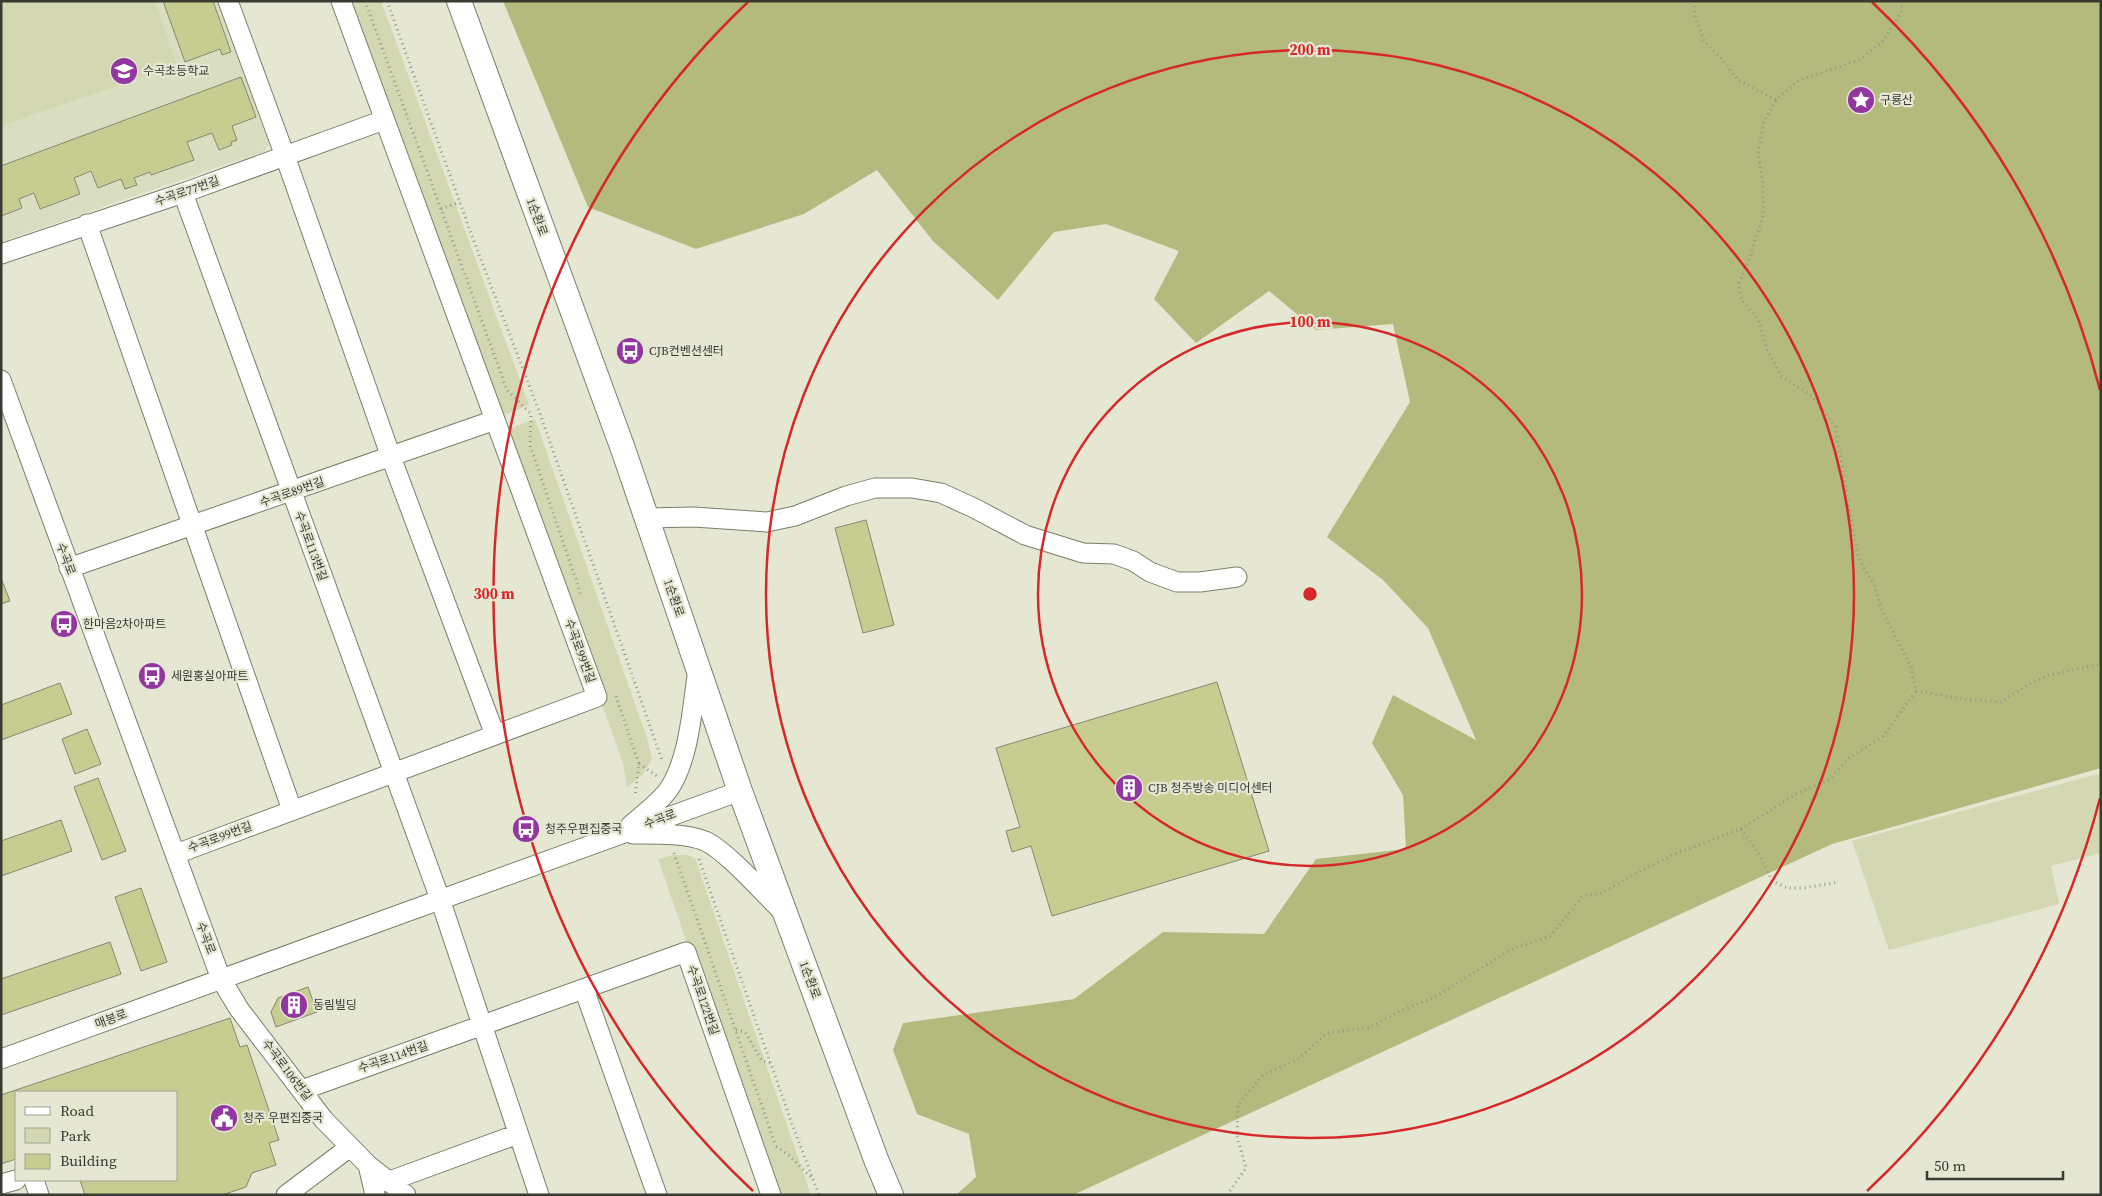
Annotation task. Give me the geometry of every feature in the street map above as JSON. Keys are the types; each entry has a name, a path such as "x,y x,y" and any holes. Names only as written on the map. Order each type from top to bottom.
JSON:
{"main road":[{"name":"1순환로","path":"459,1 646,518 740,790 877,1162 892,1195"}],"street":[{"path":"228,1 286,156 391,457 495,735"},
{"path":"341,1 495,420"},
{"name":"수곡로77번길","path":"1,254 183,193 384,120"},
{"name":"수곡로113번길","path":"183,193 440,899"},
{"path":"87,224 292,810"},
{"name":"수곡로","path":"1,380 221,979 740,790"},
{"name":"수곡로89번길","path":"69,568 495,420"},
{"name":"수곡로99번길","path":"176,854 597,697 495,420"},
{"path":"646,518 694,517 767,522 794,516 838,498 875,488 912,488 949,497 1025,535 1083,553 1114,554 1133,560 1150,572 1177,582 1200,582 1237,577"},
{"path":"622,833 661,799 670,788 683,759 698,669"},
{"path":"622,833 672,835 704,841 726,857 786,916"},
{"path":"440,899 540,1195"},
{"name":"수곡로122번길","path":"483,1026 686,952 771,1195"},
{"name":"매봉로","path":"1,1059 221,979"},
{"name":"수곡로106번길","path":"221,979 239,1008 324,1120 368,1166 381,1188 406,1195"},
{"path":"584,989 657,1195"},
{"name":"수곡로114번길","path":"302,1090 483,1026"},
{"path":"381,1188 518,1134"},
{"path":"286,1195 350,1147"},
{"path":"1,1184 15,1180"},
{"path":"34,1181 40,1195"}],"path":[{"path":"365,1 507,390 531,414 530,445"},
{"path":"387,1 542,420 663,763"},
{"path":"1694,1 1696,16 1704,41 1722,59 1738,80 1776,100"},
{"path":"1227,1195 1246,1168 1237,1136 1238,1104 1264,1074 1297,1060 1328,1033 1369,1028 1398,1012 1435,997 1510,950 1550,936 1584,896 1602,893 1638,872 1677,853 1741,829 1796,794 1828,780 1848,760 1883,736 1916,691 1911,667 1858,557 1835,426 1812,396 1781,376 1766,350 1758,319 1741,299 1738,283 1748,262 1763,216 1763,183 1758,154 1764,122 1776,100 1799,80 1859,60 1884,40 1901,12 1902,1"},
{"path":"441,209 460,202"},
{"path":"1916,691 1963,699 2001,702 2027,685 2049,675 2101,664"},
{"path":"635,796 639,764 661,779"},
{"path":"1741,829 1759,854 1772,880 1787,888 1804,888 1839,882"},
{"path":"672,846 778,1155"},
{"path":"698,857 819,1195"},
{"path":"735,1030 745,1032 762,1061 771,1064"},
{"path":"776,1147 785,1151 801,1169 812,1177"}],"shaded area":[{"name":"수곡초등학교","path":"1,1 223,1 272,140 265,151 1,242"}],"green space":[{"path":"1,1 155,1 177,65 1,126"},
{"path":"348,1 381,1 529,405 500,416"},
{"path":"503,1 2101,1 2101,768 1832,844 1073,1195 956,1195 976,1177 969,1134 917,1114 893,1050 903,1023 1074,999 1163,932 1264,934 1316,859 1406,849 1403,795 1372,743 1393,695 1476,740 1428,628 1383,580 1327,537 1410,402 1393,324 1316,330 1269,291 1196,343 1154,299 1179,251 1106,224 1054,232 998,300 933,241 877,170 804,214 696,249 588,207"},
{"path":"535,419 647,738 652,759 642,775 627,787 623,763 504,431"},
{"path":"2101,773 2101,853 2051,866 2059,904 1889,950 1852,841"},
{"path":"674,855 686,855 695,858 811,1195 774,1195 658,859"}],"building":[{"path":"163,1 213,1 231,52 222,55 220,49 185,62"},
{"path":"241,77 256,117 232,126 237,140 231,142 232,145 219,150 212,133 187,142 194,160 151,175 150,172 134,178 137,185 125,189 121,179 98,188 91,171 74,178 80,194 40,209 34,193 19,199 22,208 1,216 1,166"},
{"path":"866,520 894,625 863,633 835,528"},
{"path":"1,578 10,601 1,604"},
{"name":"CJB 청주방송 미디어센터","path":"1217,682 1269,851 1052,916 1031,846 1012,852 1006,831 1020,827 996,748"},
{"path":"60,683 72,714 1,740 1,705"},
{"path":"87,729 101,764 75,774 62,739"},
{"path":"98,778 126,851 102,860 74,787"},
{"path":"61,820 72,851 1,876 1,841"},
{"path":"141,888 167,962 141,971 115,897"},
{"path":"110,942 121,974 1,1015 1,979"},
{"name":"동림빌딩","path":"308,987 317,1012 276,1027 271,1012 278,998"},
{"name":"청주 우편집중국","path":"230,1018 240,1047 247,1045 279,1140 269,1143 276,1165 252,1173 246,1187 222,1195 85,1195 80,1181 178,1181 178,1091 15,1091 15,1159 1,1164 1,1095"}],"place":[{"name":"수곡초등학교","path":"124,71"},
{"name":"구룡산","path":"1861,100"},
{"name":"CJB컨벤션센터","path":"630,351"},
{"name":"한마음2차아파트","path":"64,624"},
{"name":"세원홍실아파트","path":"152,676"},
{"name":"CJB 청주방송 미디어센터","path":"1129,788"},
{"name":"청주우편집중국","path":"526,829"},
{"name":"동림빌딩","path":"294,1005"},
{"name":"청주 우편집중국","path":"224,1118"}]}
